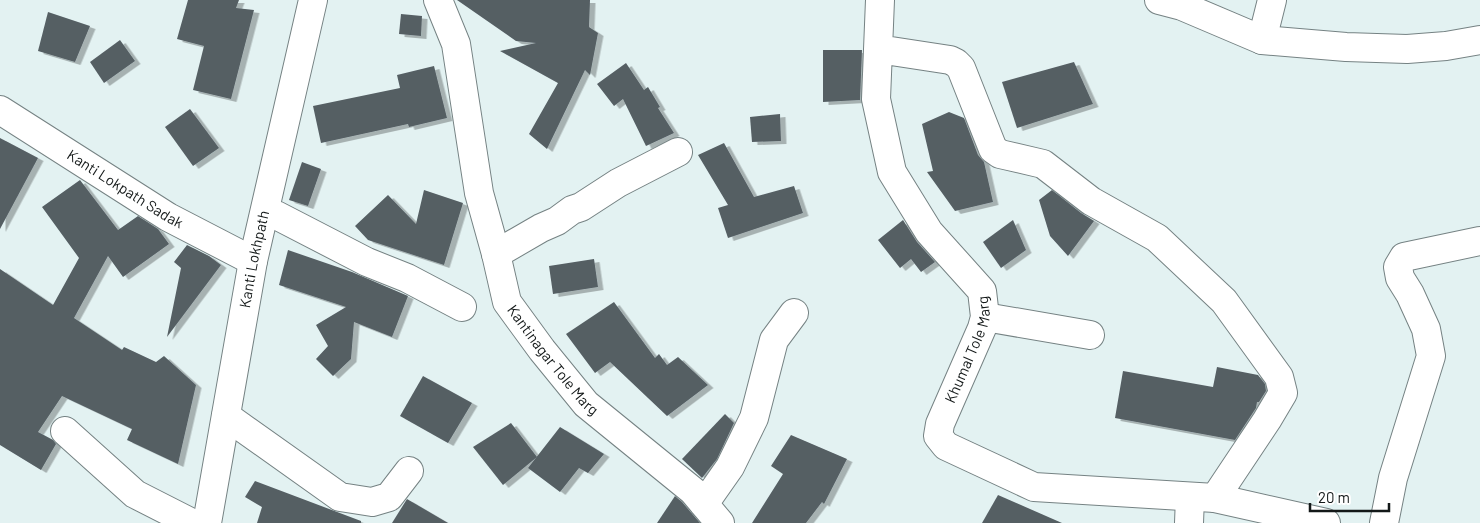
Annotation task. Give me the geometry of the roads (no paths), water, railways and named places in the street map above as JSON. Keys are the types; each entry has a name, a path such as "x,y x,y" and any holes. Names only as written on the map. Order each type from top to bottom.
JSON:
{"street":[{"name":"Kanti Lokhpath","path":"207,523 254,261 313,0"},
{"name":"Kantinagar Tole Marg","path":"438,0 456,44 479,193 507,302 542,350 586,404 693,491 712,514"},
{"name":"Khumal Tole Marg","path":"880,0 876,99 892,172 930,232 982,291 984,317 982,328 940,424 938,436 946,446 1034,486 1326,523"},
{"path":"1159,0 1182,6 1262,40 1407,49 1446,46 1480,40"},
{"path":"1262,40 1272,0"},
{"path":"878,49 950,60 956,63 961,68 993,149 1000,154 1043,164 1091,201 1157,238 1224,301 1280,377 1283,392 1268,420 1198,506"},
{"name":"Kanti Lokpath Sadak","path":"0,110 168,217 254,261"},
{"path":"496,254 541,228 557,222 572,210 581,207 618,183 678,152"},
{"path":"264,217 276,215 367,262 407,278 462,307"},
{"path":"1384,523 1393,478 1431,356 1426,328 1400,278 1398,267 1404,257 1480,241"},
{"path":"712,514 730,466 754,418 774,340 794,313"},
{"path":"984,317 1090,335"},
{"path":"226,416 340,496 372,502 389,497 409,471"},
{"path":"65,431 135,494 192,523"}]}
